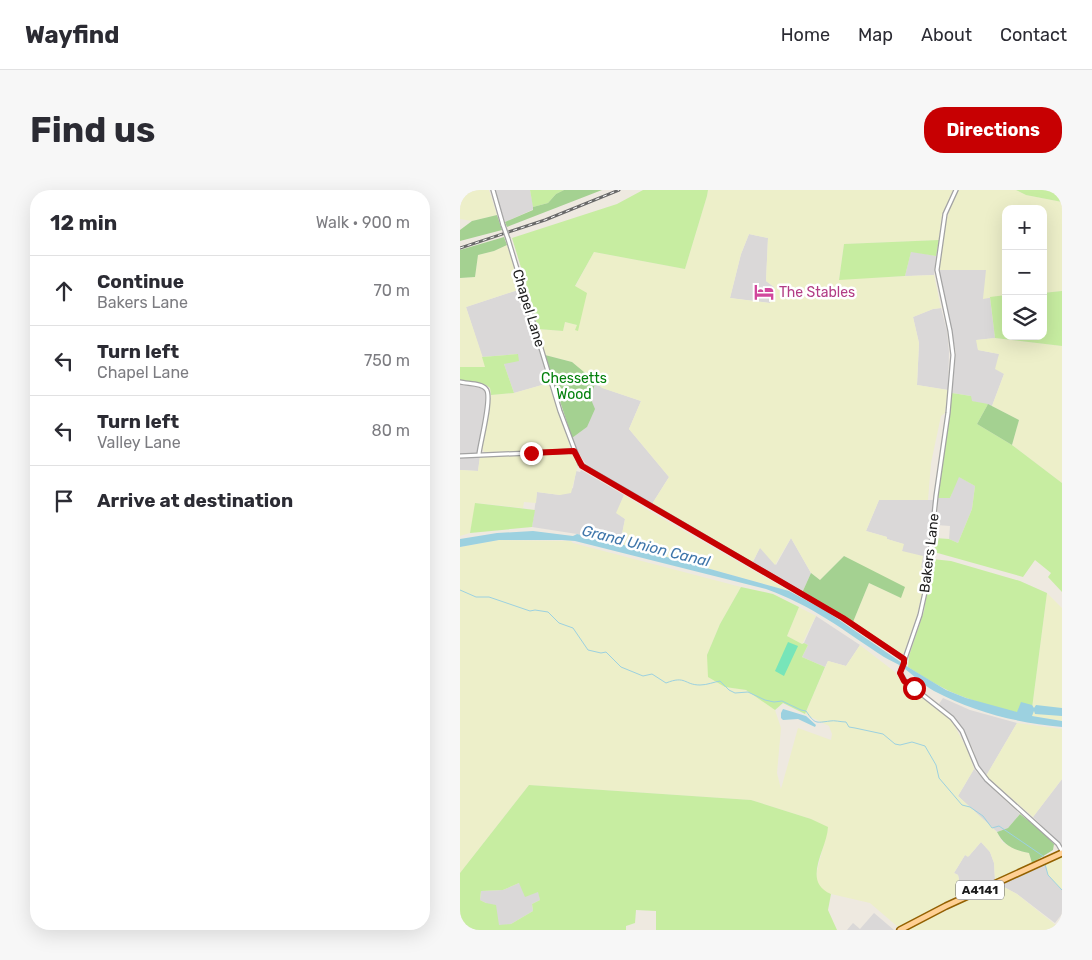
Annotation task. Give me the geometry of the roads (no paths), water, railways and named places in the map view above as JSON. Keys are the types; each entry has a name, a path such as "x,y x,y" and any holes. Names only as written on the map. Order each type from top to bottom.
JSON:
{"main road":[{"name":"A4141","path":"900,930 946,906 1062,852"}],"street":[{"name":"Chapel Lane","path":"493,190 548,371 574,451 582,466 843,618 904,661"},
{"name":"Bakers Lane","path":"956,190 945,214 937,270 953,355 948,413 936,496 929,574 920,615 900,673 904,681 952,718 967,742 977,767 986,780 1058,844 1062,852"},
{"path":"460,382 482,386 488,392 479,454"},
{"path":"460,456 574,451"}],"water":[{"path":"533,531 573,536 577,534 620,544 789,591 826,611 908,667 946,690 966,698 1017,712 1021,702 1032,705 1034,708 1036,705 1062,708 1062,716 1035,714 1034,711 1032,716 1062,721 1062,727 1029,723 980,711 949,698 934,691 901,666 884,657 827,619 798,603 766,589 575,541 499,540 460,547 460,539 497,533"},
{"path":"783,709 806,716 816,725 815,727 798,719 783,720 781,713"}],"waterway":[{"path":"460,590 476,597 489,597 530,611 548,612 559,623 573,628 588,650 601,653 606,652 621,667 643,676 652,674 666,683 681,680 695,685 705,685 720,681 735,693 748,692 765,700 782,701 806,711 816,722 846,722 849,727 883,734 895,744 900,745 912,742 925,746 936,765 939,778 962,805 970,807 983,816 992,828 999,826 1043,856 1044,860"},
{"path":"1045,864 1048,875 1062,890"}],"railway":[{"path":"460,248 545,220 619,190"}],"place":[{"name":"The Stables","path":"764,292"}],"park label":[{"name":"Chessetts Wood","path":"574,386"}],"water label":[{"name":"Grand Union Canal","path":"646,546"}]}
